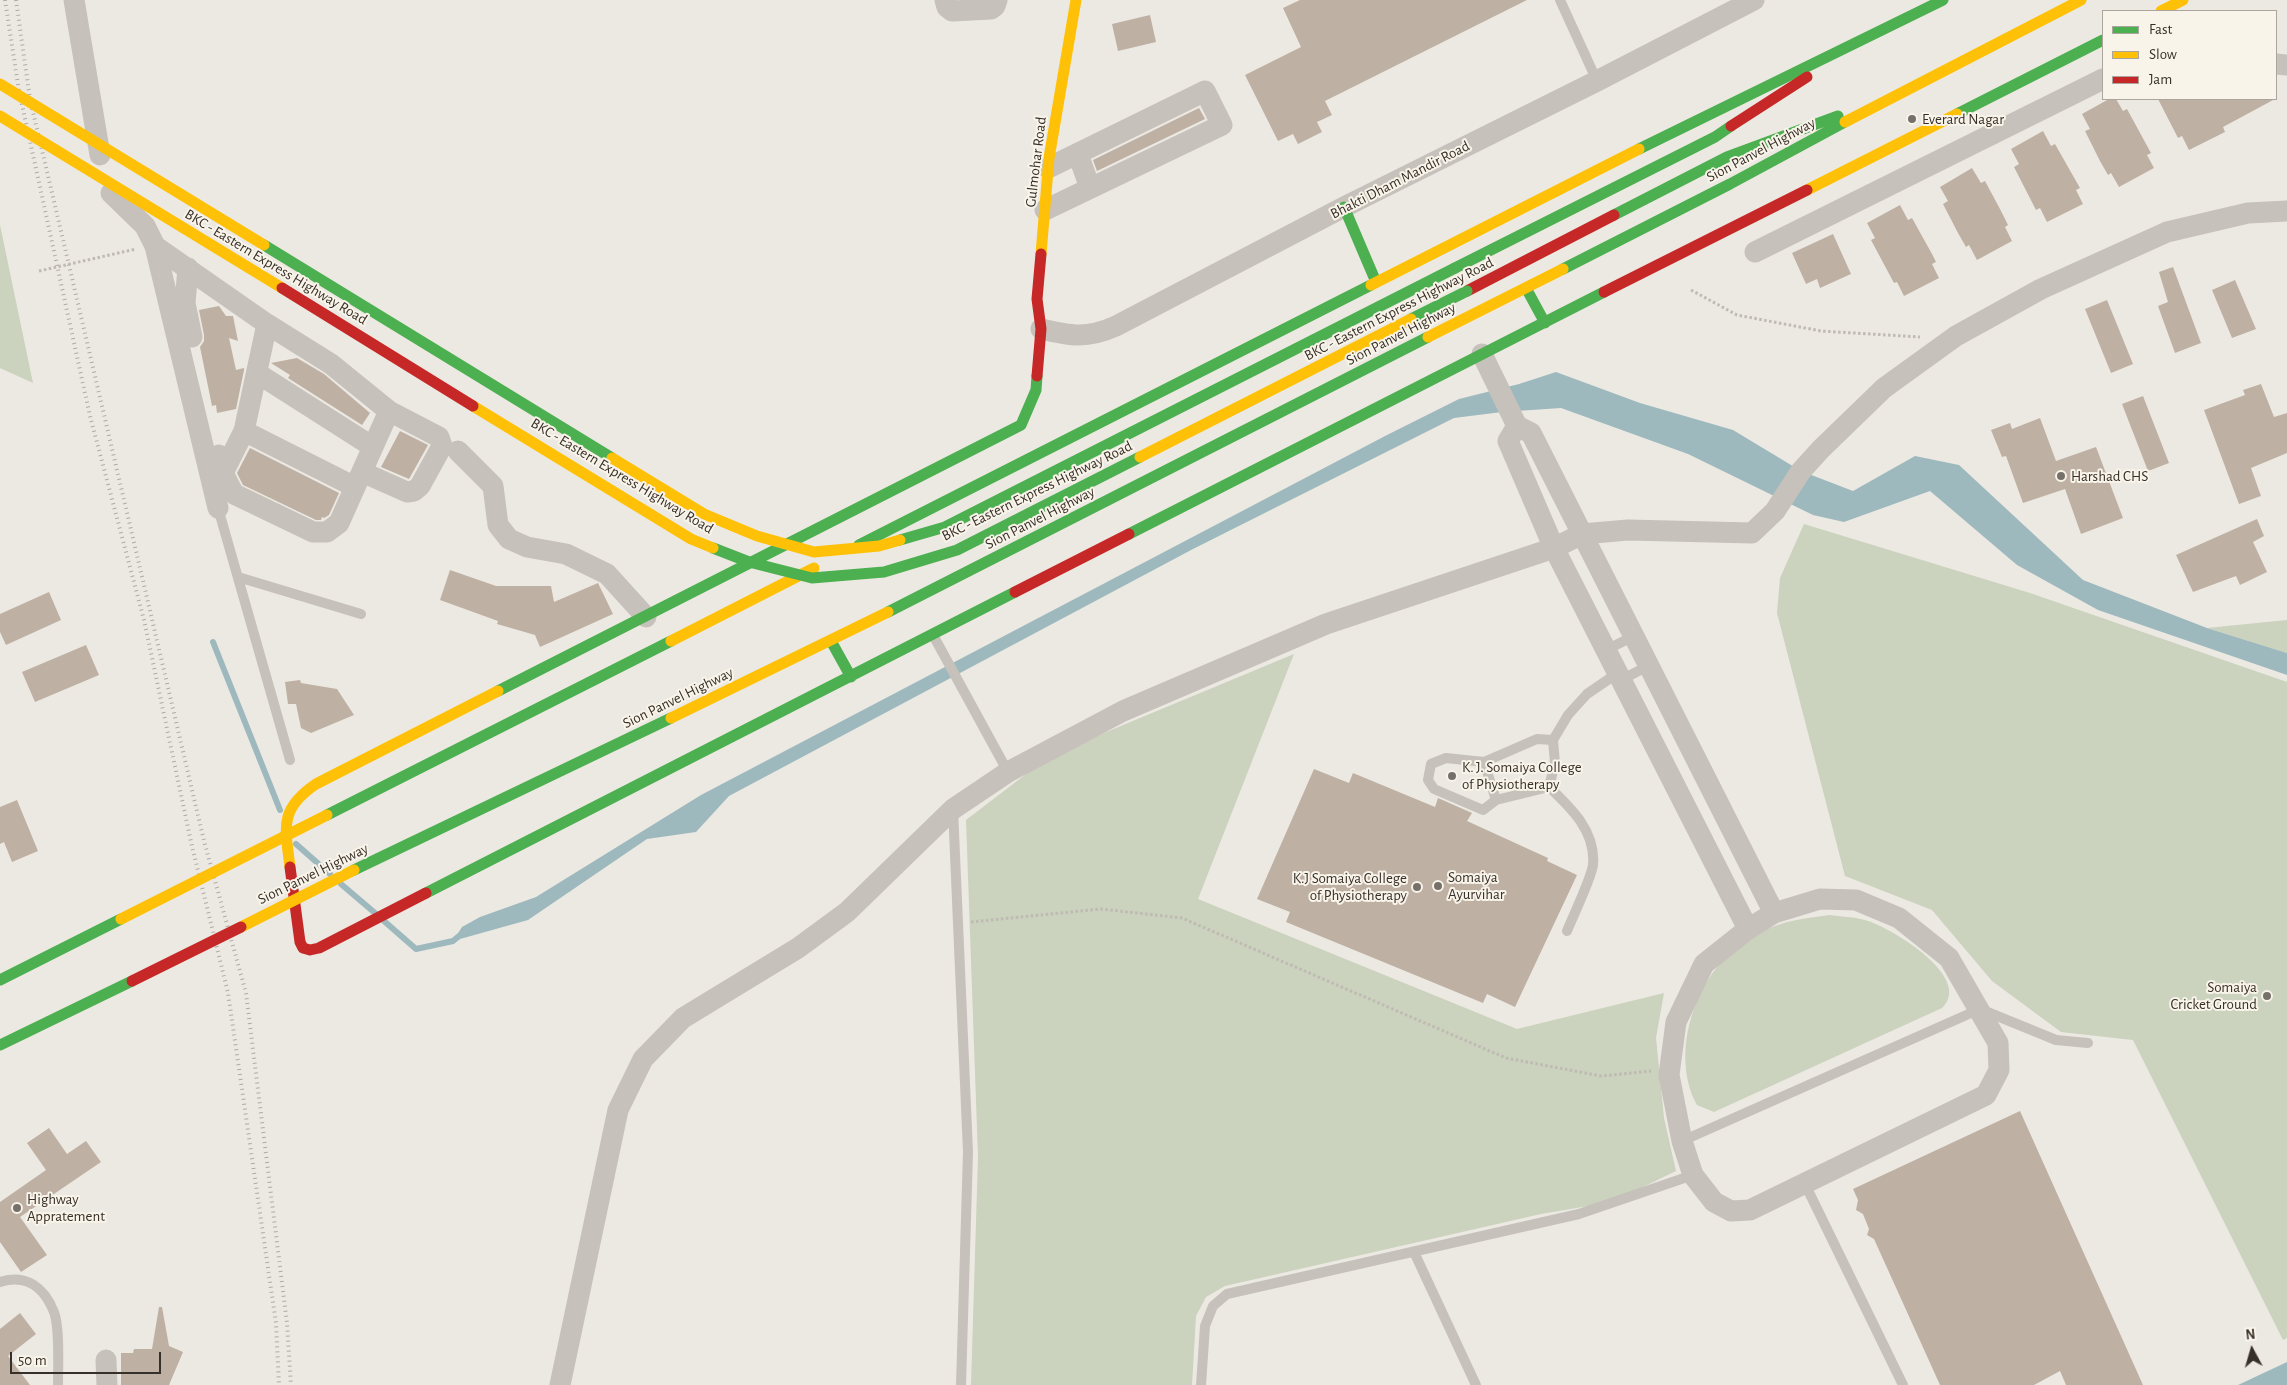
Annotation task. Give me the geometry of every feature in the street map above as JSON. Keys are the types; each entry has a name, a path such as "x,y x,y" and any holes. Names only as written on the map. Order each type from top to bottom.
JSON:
{"main road":[{"name":"Gulmohar Road","path":"851,677 320,948 310,950 304,948 300,942 285,825 289,808 300,795 316,784 1021,425 1036,390 1041,329 1037,298 1048,168 1076,0"},
{"path":"0,980 1697,120 1865,40 1943,0"},
{"name":"Sion Panvel Highway","path":"2,1044 354,870 831,641 1730,184 1894,96 2081,0"},
{"path":"2163,10 2183,0"},
{"name":"BKC - Eastern Express Highway Road","path":"0,84 704,514 757,536 814,552 879,546 945,527 1715,137 1865,40"},
{"path":"831,641 851,677 1482,354 2102,41"},
{"name":"BKC - Eastern Express Highway Road","path":"0,116 691,538 749,562 812,578 884,572 957,550 1727,157 1894,96"},
{"path":"1344,207 1376,282"},
{"path":"1526,288 1545,323"}],"street":[{"path":"74,0 105,187 145,226 146,247 218,508"},
{"path":"945,0 947,7 952,10 991,9 995,6 997,0"},
{"name":"Bhakti Dham Mandir Road","path":"1041,329 1072,336 1102,332 1344,207 1597,81 1754,0"},
{"path":"1755,252 2102,79"},
{"path":"1045,210 1222,125 1205,91 1048,168"},
{"path":"1078,154 1090,188"},
{"path":"560,1385 618,1110 643,1060 683,1018 798,948 847,912 953,809 1008,772 1123,711 1326,624 1554,548 1582,534 1628,530 1752,533 1765,522 1782,501 1801,472 1821,449 1884,388 1956,336 2041,290 2166,232 2248,213 2287,210"},
{"path":"146,247 188,268 267,324 331,364 389,412 438,437 442,446 420,486 414,491 407,492 358,480 244,431"},
{"path":"188,268 186,314 223,473 234,494 313,532 327,532 339,523 389,412"},
{"path":"223,473 244,431 267,324"},
{"path":"1482,354 1514,422 1531,433 1774,913"},
{"path":"257,373 373,447"},
{"path":"1514,422 1508,441 1554,548 1748,928"},
{"path":"458,451 493,486 498,525 508,538 527,547 566,554 608,574 646,617"},
{"path":"1820,899 1856,900 1899,918 1949,958 1998,1043 1999,1070 1986,1095 1750,1210 1732,1211 1714,1202 1693,1175 1682,1141 1669,1075 1676,1022 1704,964 1748,928 1774,913 1820,899"},
{"path":"106,1360 107,1385"}],"lane":[{"path":"1560,0 1597,81"},
{"path":"218,508 290,760"},
{"path":"238,577 361,614"},
{"path":"933,635 1008,772"},
{"path":"1606,650 1634,636"},
{"path":"1549,787 1555,763 1553,740 1568,715 1587,694 1608,679 1648,666"},
{"path":"1549,787 1496,800 1484,810 1434,789 1428,780 1430,764 1446,758 1484,762 1537,739 1553,740"},
{"path":"1484,762 1496,800"},
{"path":"1549,787 1569,806 1585,826 1591,846 1593,866 1567,931"},
{"path":"953,809 968,1152 961,1385"},
{"path":"1682,1141 1980,1009 2056,1040 2088,1044"},
{"path":"1201,1385 1205,1326 1213,1306 1227,1294 1580,1214 1693,1175"},
{"path":"1805,1184 1903,1385"},
{"path":"1414,1252 1476,1385"},
{"path":"0,1282 13,1278 31,1282 45,1295 54,1313 58,1385"}],"path":[{"path":"38,271 146,247"},
{"path":"1691,290 1737,315 1821,332 1909,337 1956,336"},
{"path":"958,923 1101,910 1182,918 1506,1058 1601,1076 1670,1069"}],"green space":[{"path":"0,225 33,383 0,368"},
{"path":"1804,524 2030,593 2287,682 2287,1338 2283,1340 2133,1040 2061,1032 1992,981 1932,910 1845,876 1777,613 1780,578"},
{"path":"2287,620 2287,653 2207,628"},
{"path":"1294,654 1198,899 1517,1029 1664,993 1656,1038 1664,1118 1676,1171 1612,1202 1541,1214 1225,1286 1206,1297 1196,1316 1192,1385 971,1385 978,1157 966,820 1051,755"},
{"path":"1830,915 1859,919 1880,926 1911,944 1926,956 1939,969 1947,983 1949,996 1942,1008 1714,1112 1697,1105 1688,1082 1685,1058 1688,1032 1695,1007 1706,984 1721,962 1739,945 1769,928 1803,919"}],"water":[{"path":"1556,372 1640,403 1733,430 1801,471 1853,491 1915,456 1959,465 2083,580 2207,628 2287,653 2287,675 2098,610 2017,565 1930,491 1844,522 1813,515 1688,454 1561,408 1502,412 1454,418 1193,549 729,796 696,832 647,839 528,920 453,941 462,927 480,917 536,897 701,795 1387,435 1459,399 1519,384"},
{"path":"2287,1362 2287,1385 2238,1385"}],"building":[{"path":"1300,0 1527,0 1325,101 1332,115 1317,122 1322,132 1298,144 1293,134 1278,141 1245,75 1301,47 1283,8"},
{"path":"1150,15 1156,42 1118,51 1112,24"},
{"path":"2107,100 2117,100 2123,111 2127,109 2151,153 2147,155 2154,168 2119,187 2111,173 2108,175 2100,161 2085,131 2090,129 2082,114"},
{"path":"2159,100 2273,100 2223,127 2225,132 2189,150 2182,136 2178,138"},
{"path":"1199,108 1205,119 1097,171 1093,160"},
{"path":"2043,131 2051,146 2055,144 2080,188 2076,190 2083,204 2047,222 2040,208 2036,210 2014,167 2019,164 2011,149"},
{"path":"1972,168 1981,183 1985,181 2008,225 2005,227 2012,241 1977,260 1969,245 1966,247 1943,204 1948,201 1940,187"},
{"path":"1900,205 1908,220 1912,218 1932,254 1936,262 1932,264 1939,278 1904,296 1897,282 1894,283 1871,240 1875,238 1867,223"},
{"path":"1833,234 1851,274 1820,288 1817,279 1806,284 1792,253"},
{"path":"2173,267 2201,343 2175,353 2158,306 2168,302 2159,272"},
{"path":"2235,280 2256,329 2232,338 2212,290"},
{"path":"2107,300 2133,364 2111,373 2085,309"},
{"path":"219,306 226,316 233,316 238,341 229,338 236,370 244,368 244,370 236,409 217,413 216,405 212,406 200,347 204,341 204,335 199,310"},
{"path":"297,358 324,374 370,413 362,425 288,378 290,375 271,363"},
{"path":"2261,384 2274,417 2287,413 2287,453 2251,468 2261,496 2239,504 2204,410 2245,395 2243,390"},
{"path":"2143,396 2169,463 2148,471 2122,404"},
{"name":"Harshad CHS","path":"2040,418 2056,461 2096,447 2123,518 2081,534 2065,489 2023,503 2006,456 2002,457 1991,430 2010,423 2012,429"},
{"path":"400,431 428,445 409,479 381,467"},
{"path":"250,448 339,493 329,515 324,518 322,517 321,520 316,520 243,485 237,473"},
{"path":"2257,519 2264,536 2253,542 2267,572 2240,585 2236,576 2193,592 2176,555"},
{"path":"450,570 496,586 551,586 554,602 598,583 613,614 540,647 535,635 497,624 498,621 440,600"},
{"path":"49,592 61,620 6,645 0,632 0,614"},
{"path":"86,645 99,675 35,702 22,672"},
{"path":"300,680 301,683 337,689 354,715 311,733 301,728 296,704 288,704 285,682"},
{"name":"K.J Somaiya College of Physiotherapy","path":"1314,769 1349,783 1353,773 1435,807 1438,798 1472,813 1467,821 1548,858 1547,861 1577,875 1515,1007 1487,994 1483,1003 1286,922 1290,912 1257,899"},
{"path":"17,800 38,851 12,862 4,842 0,844 0,807"},
{"path":"2020,1111 2143,1385 2066,1385 2060,1371 2034,1385 1940,1385 1874,1239 1867,1235 1869,1229 1863,1214 1856,1210 1858,1200 1853,1189"},
{"name":"Highway Appratement","path":"49,1128 67,1154 86,1141 101,1162 20,1217 47,1255 21,1272 0,1242 0,1202 46,1170 27,1143"},
{"path":"159,1307 162,1307 169,1346 183,1352 169,1385 121,1385 121,1353 133,1353 134,1349 152,1349"},
{"path":"20,1313 36,1334 8,1356 30,1385 0,1385 0,1329"}],"waterway":[{"path":"213,642 280,810"},
{"path":"296,844 330,874"},
{"path":"341,884 375,913"},
{"path":"384,921 416,949 453,941 459,936"}],"railway":[{"path":"5,0 19,91 90,416 144,620 191,842 228,993 276,1323 279,1385"},
{"path":"16,0 30,99 204,841 246,993 287,1323 291,1385"}],"traffic: fast":[{"path":"1639,149 1943,0"},
{"path":"1957,114 2102,41"},
{"path":"1614,215 1727,157 1838,116"},
{"path":"1563,269 1730,184 1845,122"},
{"path":"1455,268 1715,137 1731,126"},
{"path":"1344,207 1376,282"},
{"path":"264,245 612,458"},
{"path":"900,540 945,527 1455,268"},
{"path":"859,545 1371,285"},
{"path":"1526,288 1545,323"},
{"path":"1411,319 1467,291"},
{"path":"1129,534 1604,292"},
{"path":"888,612 1428,337"},
{"path":"498,691 1021,425 1036,390 1037,376"},
{"path":"713,548 749,562 812,578 884,572 957,550 1140,457"},
{"path":"426,893 1015,592"},
{"path":"327,815 671,641"},
{"path":"831,641 851,677"},
{"path":"354,870 671,718"},
{"path":"0,980 121,919"},
{"path":"0,1045 132,981"}],"traffic: slow":[{"path":"1041,254 1049,158 1076,0"},
{"path":"1845,122 2081,0"},
{"path":"2163,10 2183,0"},
{"path":"0,84 264,245"},
{"path":"1807,190 1957,114"},
{"path":"0,116 282,288"},
{"path":"1371,285 1639,149"},
{"path":"1428,337 1563,269"},
{"path":"1140,457 1411,319"},
{"path":"473,406 691,539 713,548"},
{"path":"612,458 704,514 757,536 814,552 879,546 900,540"},
{"path":"671,641 814,568"},
{"path":"671,718 888,612"},
{"path":"290,867 286,830 287,820 290,811 304,793 316,784 498,691"},
{"path":"121,919 327,815"},
{"path":"241,927 354,870"}],"traffic: jam":[{"path":"1731,126 1807,77"},
{"path":"1604,292 1807,190"},
{"path":"1467,291 1614,215"},
{"path":"1037,376 1041,329 1037,299 1041,254"},
{"path":"282,288 473,406"},
{"path":"1015,592 1129,534"},
{"path":"290,867 300,942 303,948 310,950 319,948 426,893"},
{"path":"132,981 241,927"}],"place":[{"name":"Everard Nagar","path":"1912,119"},
{"name":"Harshad CHS","path":"2061,476"},
{"name":"K. J. Somaiya College of Physiotherapy","path":"1452,776"},
{"name":"Somaiya Ayurvihar","path":"1438,886"},
{"name":"K.J Somaiya College of Physiotherapy","path":"1417,887"},
{"name":"Somaiya Cricket Ground","path":"2267,996"},
{"name":"Highway Appratement","path":"17,1208"}]}
